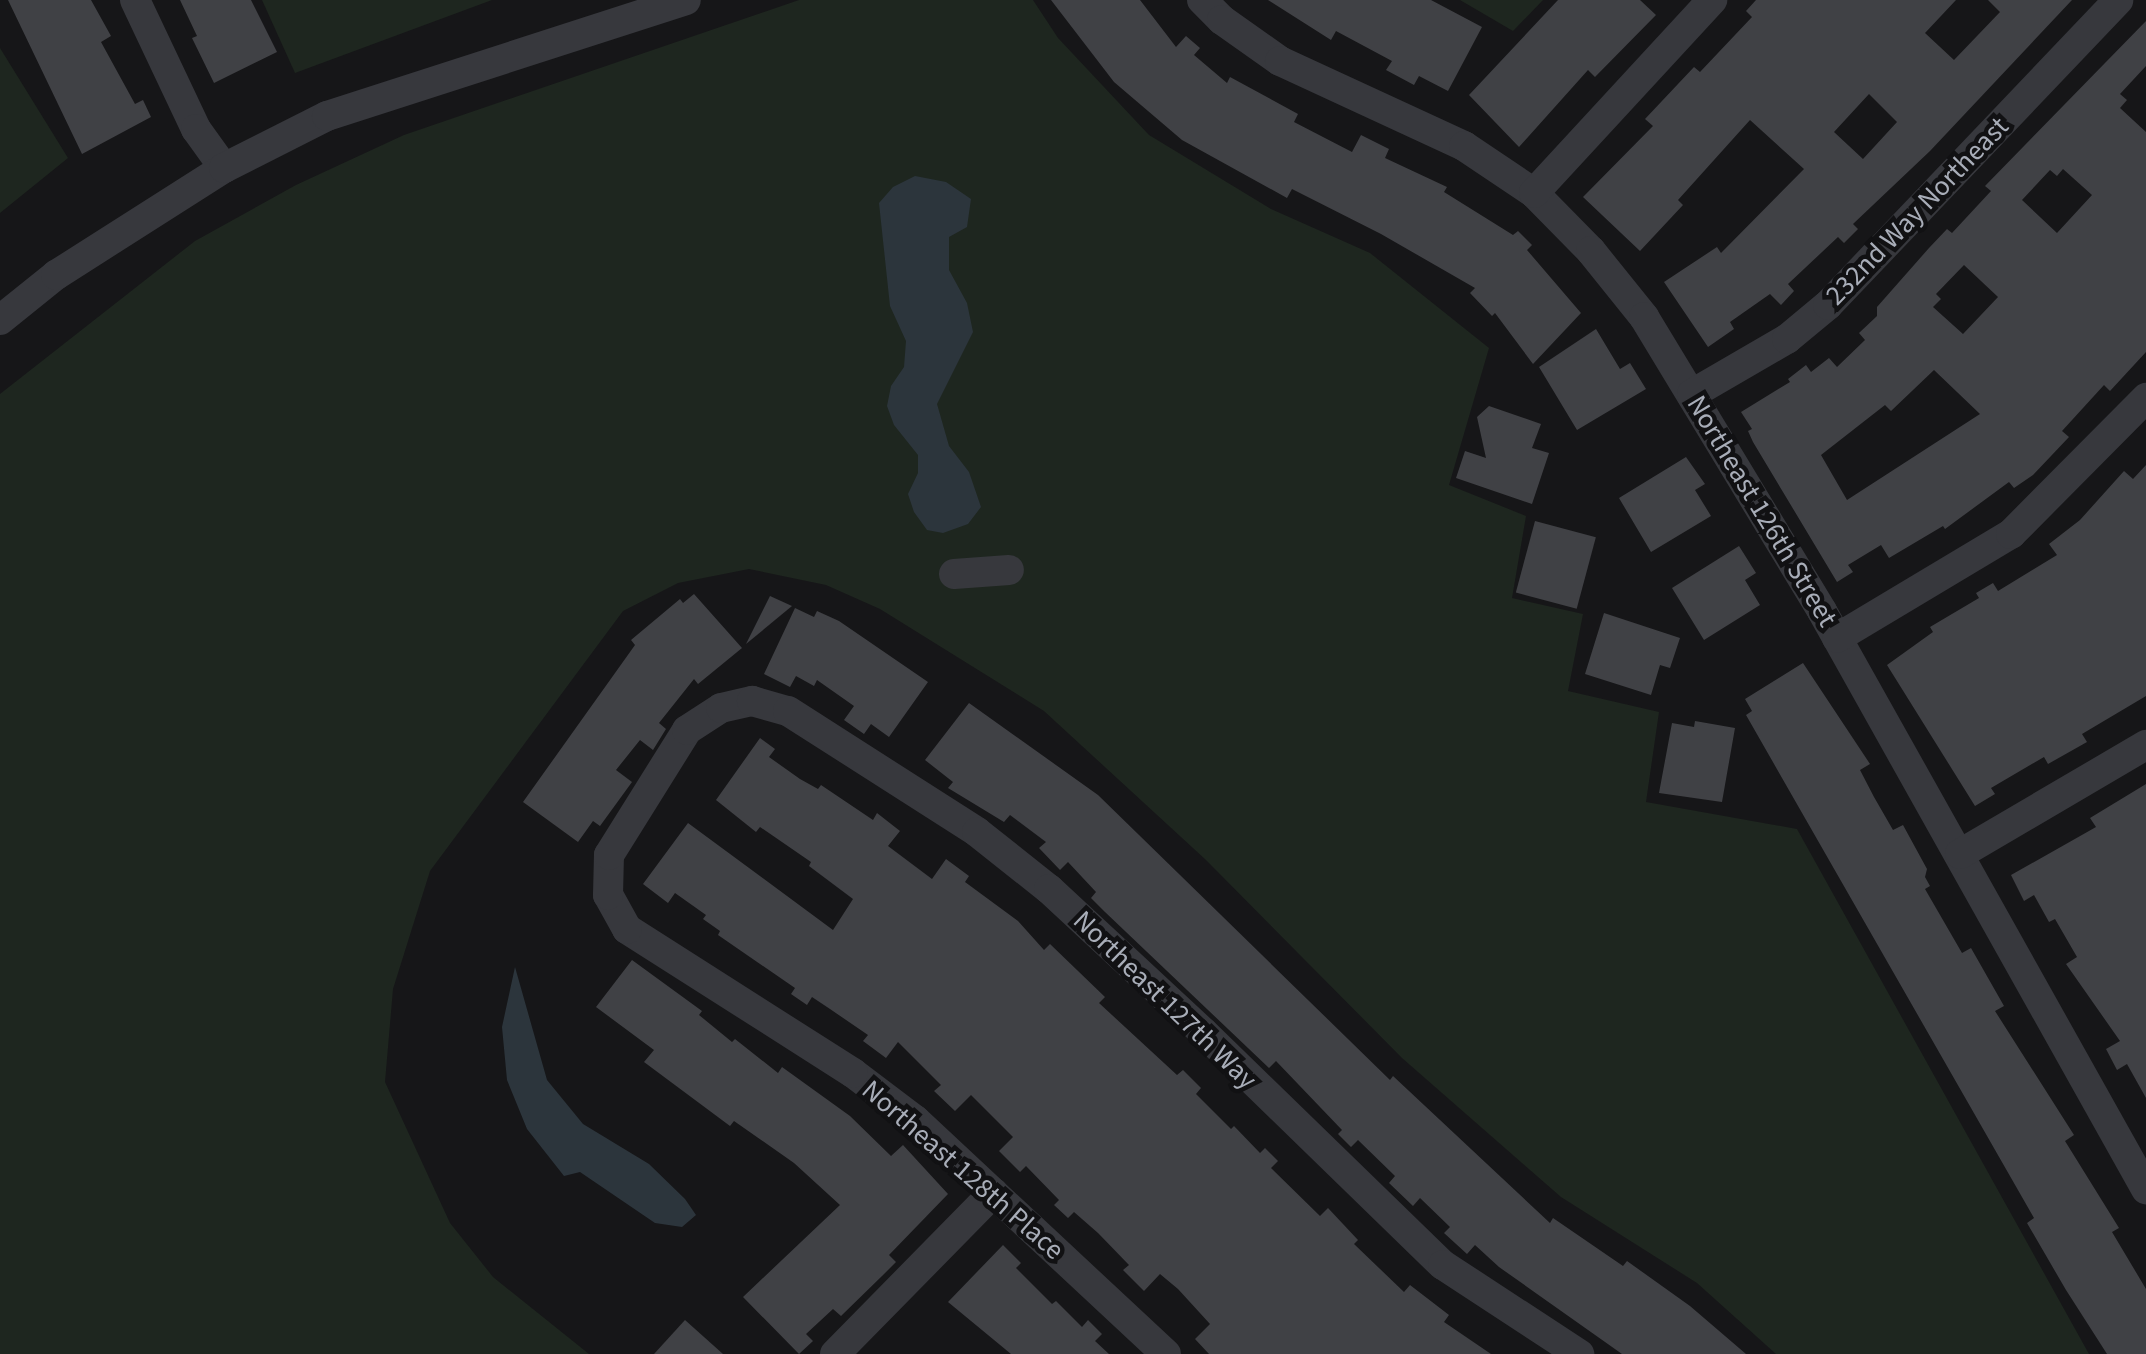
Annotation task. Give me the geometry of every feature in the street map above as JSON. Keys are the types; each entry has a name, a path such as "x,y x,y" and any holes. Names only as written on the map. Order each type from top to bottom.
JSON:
{"street":[{"path":"135,0 196,128 224,168"},
{"path":"0,320 56,275 224,168 328,116 686,0"},
{"name":"Northeast 126th Street","path":"1202,0 1222,20 1280,60 1464,146 1534,193 1591,251 1644,317 1837,638 2146,1188"},
{"path":"1534,193 1712,0"},
{"name":"232nd Way Northeast","path":"1692,394 1787,339 1828,305 2118,0"},
{"path":"1837,638 2012,534 2146,398"},
{"path":"954,574 1009,570"},
{"name":"Northeast 127th Way","path":"608,895 609,856 687,730 721,708 752,701 788,710 977,832 1048,890 1203,1032 1443,1265 1580,1354"},
{"path":"1960,854 2146,745"},
{"name":"Northeast 128th Place","path":"608,895 627,928 853,1073 915,1120 1166,1354"},
{"path":"835,1354 992,1194"},
{"path":"858,1354 992,1194"}],"shaded area":[{"path":"262,0 492,0 295,73"},
{"path":"799,0 1033,0 1058,38 1149,135 1271,209 1370,253 1489,348 1449,485 1526,516 1512,598 1583,614 1568,691 1659,712 1646,802 1797,829 2089,1354 1776,1354 1697,1283 1561,1197 1402,1058 1206,860 1044,711 880,609 826,585 749,569 678,583 623,611 430,871 393,989 385,1082 450,1223 493,1277 589,1354 0,1354 0,394 195,241 296,185 404,135"},
{"path":"1460,0 1543,0 1513,31"},
{"path":"0,48 68,158 0,213"},
{"path":"915,176 946,182 971,199 967,227 949,237 949,270 967,303 973,332 937,404 949,446 969,472 981,507 968,524 943,533 927,530 914,512 908,494 918,473 918,455 894,425 887,406 891,386 904,367 906,341 890,306 879,203 893,187"},
{"path":"515,967 547,1080 583,1124 649,1164 685,1199 696,1215 682,1227 655,1223 580,1172 564,1176 527,1129 507,1080 502,1027"}],"building":[{"path":"8,0 91,0 111,36 101,42 135,104 143,100 151,117 82,154"},
{"path":"180,0 251,0 277,52 214,83 192,38 197,36"},
{"path":"1051,0 1140,0 1176,47 1186,36 1200,48 1194,55 1227,83 1230,77 1298,114 1294,122 1352,152 1361,135 1389,149 1385,158 1447,187 1444,192 1513,235 1518,231 1532,245 1527,250 1581,313 1533,364 1495,313 1492,316 1470,293 1475,288 1292,189 1287,198 1182,140 1114,82"},
{"path":"1268,0 1431,0 1482,27 1448,91 1419,76 1414,85 1386,70 1392,61 1336,31 1331,40"},
{"path":"1558,0 1640,0 1656,15 1595,77 1588,70 1519,147 1469,95"},
{"path":"1756,0 1956,0 1925,33 1954,60 2000,12 1988,0 2072,0 1930,151 1853,224 1858,229 1844,243 1838,237 1788,284 1794,291 1781,305 1770,294 1730,322 1734,329 1708,347 1664,282 1717,247 1721,253 1804,169 1750,120 1678,200 1683,205 1640,251 1583,197 1653,126 1645,119 1694,67 1700,72 1752,17 1746,11","holes":["1869,94 1897,122 1863,159 1834,132"]},
{"path":"2146,21 2146,66 2120,94 2127,100 2120,108 2146,132 2146,352 2110,391 2104,385 2062,431 2069,437 2033,475 2014,488 2009,482 1945,529 1943,526 1889,558 1881,545 1848,565 1853,572 1837,582 1753,442 1748,431 1752,429 1741,412 1790,382 1788,379 1806,365 1811,372 1829,358 1837,367 1865,340 1859,333 1877,316 1877,307 1947,229 1952,233 1991,191 1985,186","holes":["2063,169 2092,195 2057,233 2022,200 2050,170 2057,176","1964,265 1998,297 1963,334 1933,307 1941,299 1936,294","1934,370 1980,414 1847,500 1821,455 1885,405 1891,411"]},
{"path":"1596,329 1620,369 1630,363 1646,389 1577,430 1539,367"},
{"path":"1489,406 1541,424 1532,448 1549,453 1532,504 1456,478 1465,451 1486,458 1477,417"},
{"path":"1686,457 1705,484 1695,490 1711,516 1651,552 1619,498"},
{"path":"2146,465 2146,696 2082,734 2087,742 2048,764 2044,757 1991,788 1995,794 1975,806 1887,665 1933,632 1930,627 1979,598 1976,593 1993,583 1998,591 2057,555 2049,544 2080,520 2124,471 2133,479"},
{"path":"1535,521 1596,537 1577,609 1516,592"},
{"path":"1739,546 1756,573 1745,580 1760,605 1704,640 1672,588"},
{"path":"694,594 742,648 698,684 694,679 659,723 666,729 653,750 640,740 616,770 632,782 600,826 593,821 578,842 523,802 635,645 631,640 680,599 683,603"},
{"path":"770,596 792,606 746,644"},
{"path":"795,608 814,617 817,611 839,621 928,682 889,737 871,724 864,734 844,720 854,706 817,680 814,686 796,676 790,687 764,674"},
{"path":"1604,613 1680,638 1670,668 1660,665 1651,695 1585,674"},
{"path":"1803,663 1870,764 1860,770 1874,797 1893,830 1903,825 1927,869 1925,877 1930,886 1925,889 1962,953 1971,948 2004,1006 1995,1011 2074,1135 2065,1141 2119,1228 2112,1232 2146,1289 2146,1354 2107,1354 2066,1290 2027,1223 2034,1218 1746,715 1752,711 1745,699"},
{"path":"969,703 1098,795 1390,1080 1393,1076 1550,1223 1553,1218 1623,1266 1627,1261 1690,1306 1746,1354 1622,1354 1499,1267 1475,1245 1467,1254 1444,1233 1450,1227 1420,1198 1413,1206 1389,1183 1395,1176 1358,1140 1351,1147 1338,1134 1342,1130 1276,1061 1269,1068 1105,912 1091,898 1096,892 1068,862 1060,870 1039,848 1046,842 1010,815 1004,822 948,788 953,782 925,760"},
{"path":"1695,721 1735,728 1722,802 1659,793 1672,723 1694,727"},
{"path":"760,738 775,749 769,757 800,779 818,789 821,785 873,820 877,813 900,831 888,846 932,879 946,859 969,876 965,882 1018,921 1044,950 1050,944 1105,997 1099,1003 1177,1075 1183,1070 1201,1088 1196,1094 1231,1129 1234,1126 1260,1153 1265,1148 1278,1161 1271,1168 1320,1216 1328,1208 1358,1240 1354,1244 1404,1292 1410,1285 1449,1315 1444,1322 1491,1354 1209,1354 1195,1339 1210,1324 1178,1289 1160,1274 1144,1291 1123,1270 1129,1265 1098,1233 1074,1212 1068,1218 1054,1205 1059,1200 1026,1166 1020,1172 999,1151 1013,1137 971,1095 955,1111 934,1091 941,1085 898,1042 886,1058 863,1041 868,1035 830,1009 812,997 807,1005 791,994 795,988 718,935 720,931 703,919 706,915 675,893 668,903 643,884 688,823 833,930 853,899 809,866 811,862 760,827 756,832 716,800"},
{"path":"2146,784 2146,1098 2127,1064 2117,1070 2106,1049 2120,1041 2066,964 2077,957 2055,919 2049,922 2034,895 2024,901 2011,875 2096,827 2090,818"},
{"path":"632,960 702,1011 699,1015 732,1042 735,1039 778,1073 782,1067 850,1116 891,1156 903,1145 948,1194 889,1255 896,1262 882,1276 841,1316 833,1309 806,1334 813,1341 799,1354 743,1297 840,1205 794,1163 734,1121 730,1126 644,1062 654,1050 596,1007"},
{"path":"1003,1245 1021,1263 1016,1268 1052,1304 1056,1301 1082,1327 1088,1320 1102,1334 1095,1341 1109,1354 1011,1354 948,1302"},
{"path":"685,1320 723,1354 654,1354"}]}
